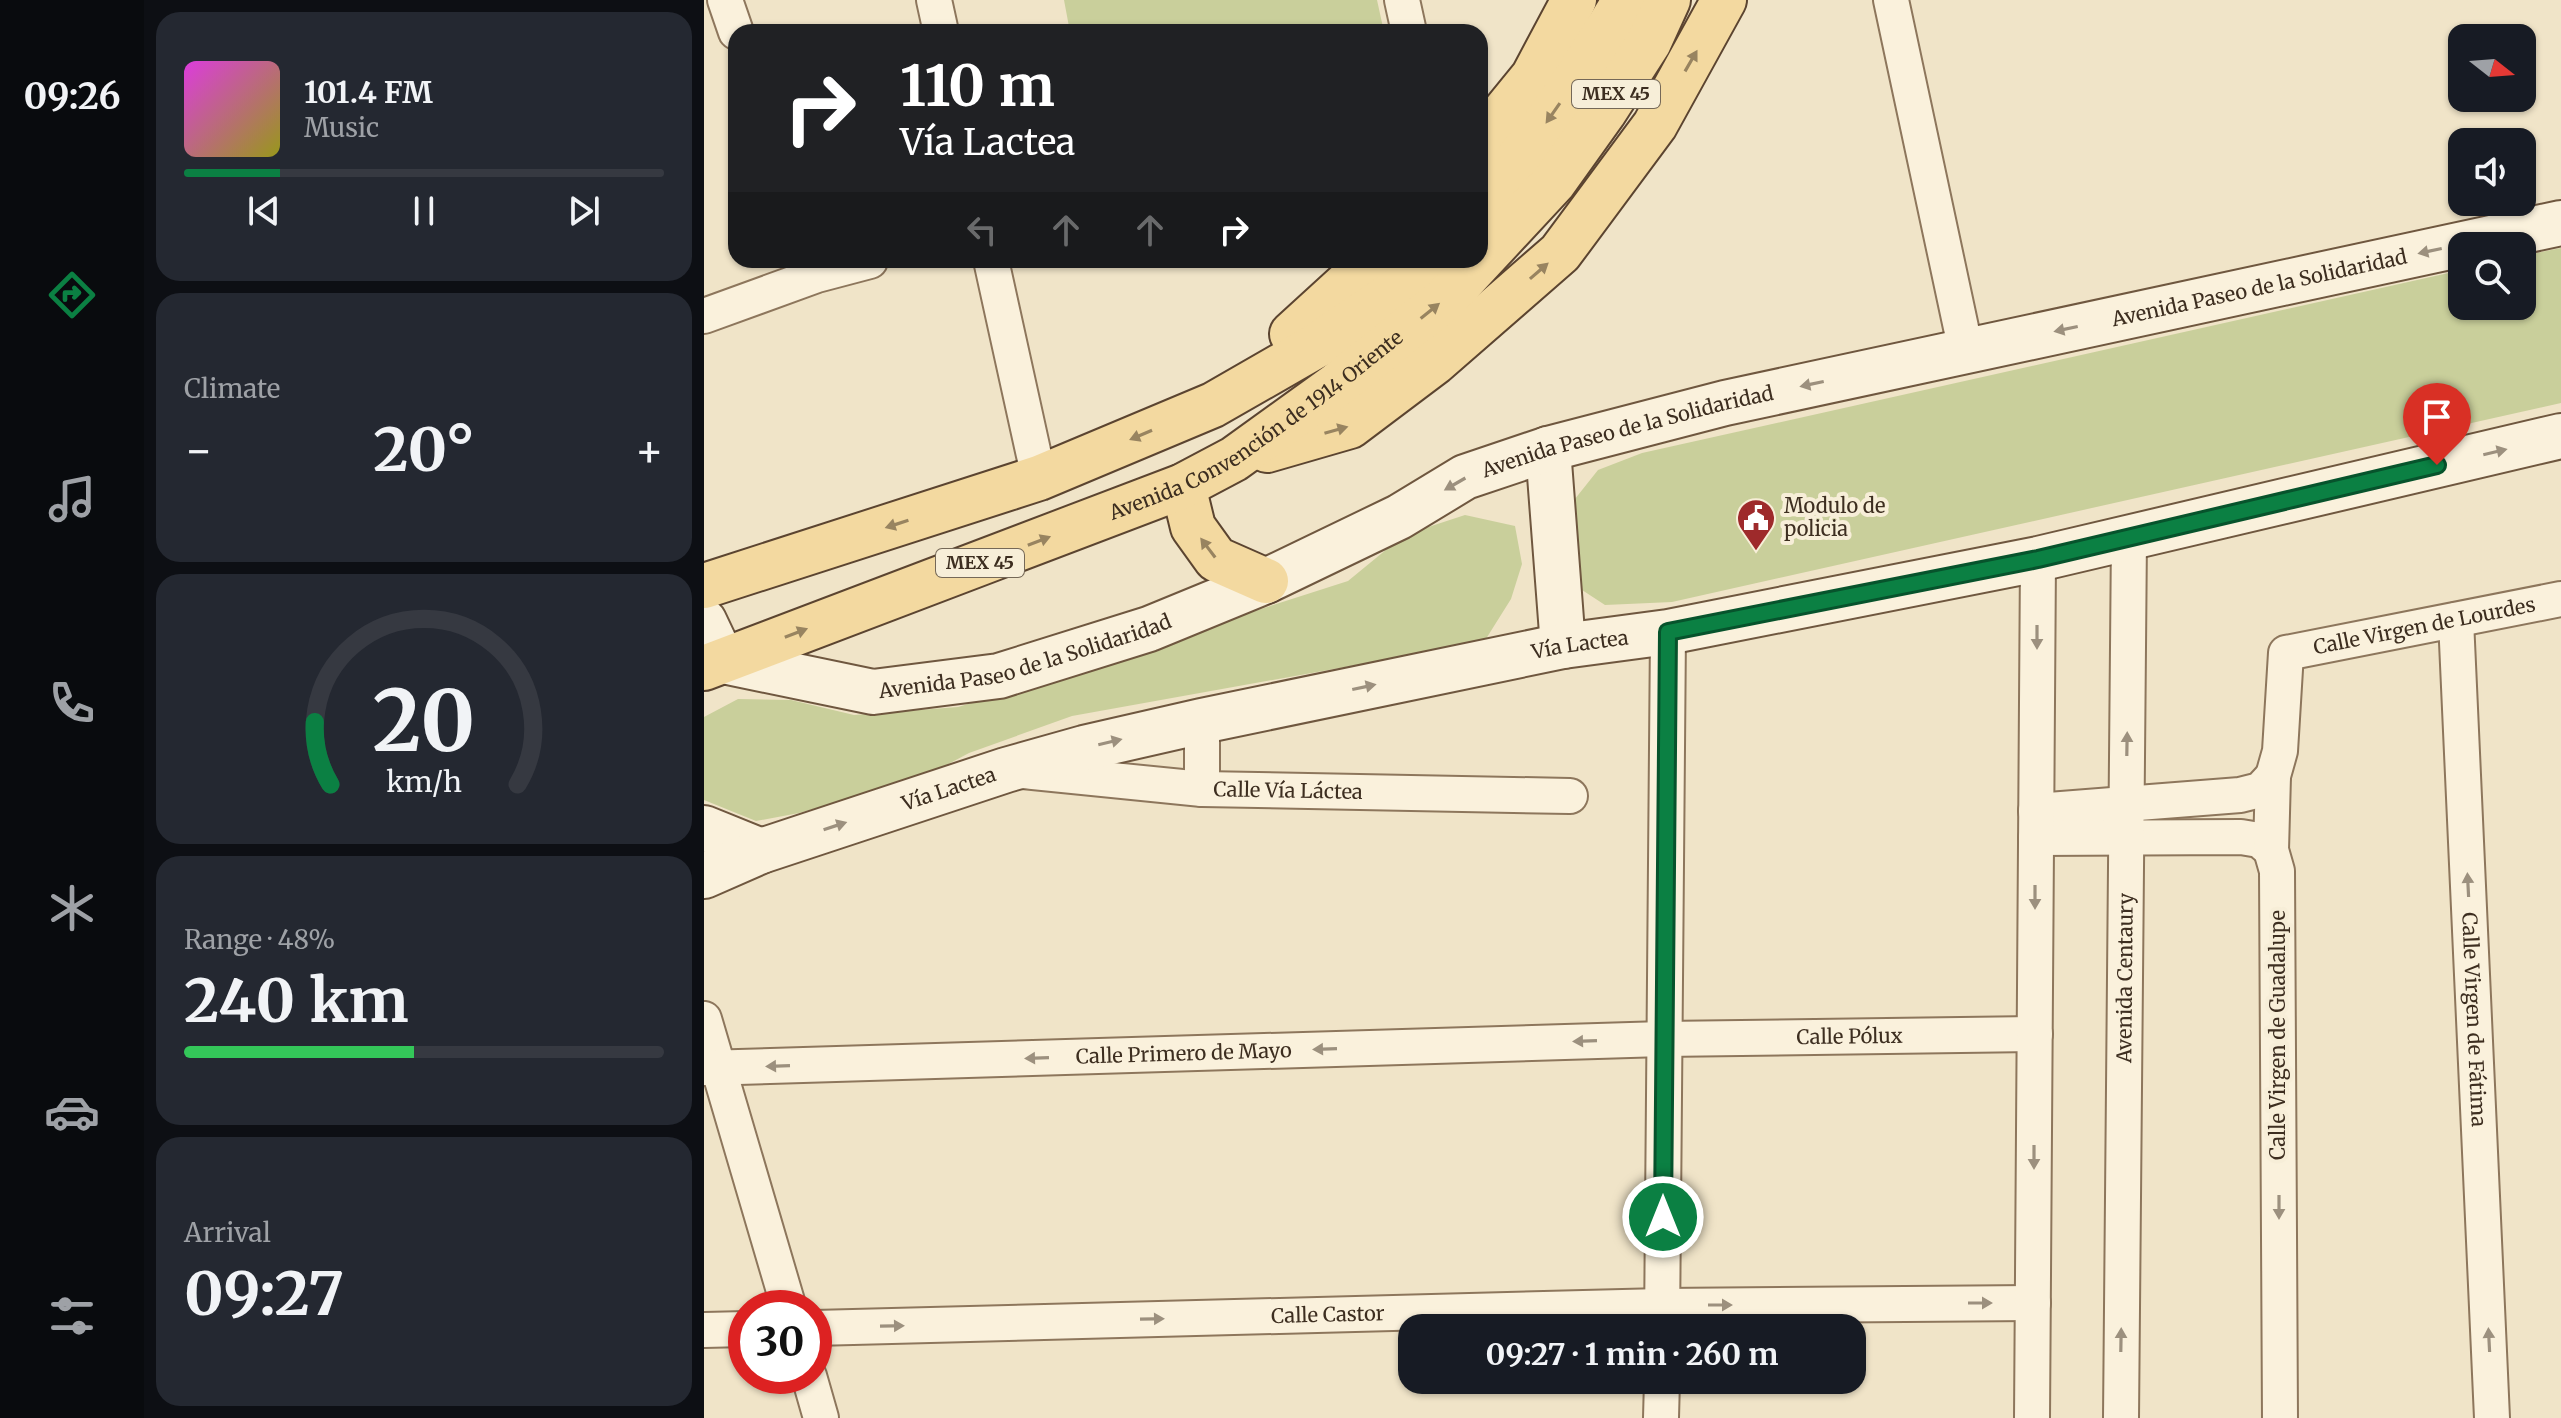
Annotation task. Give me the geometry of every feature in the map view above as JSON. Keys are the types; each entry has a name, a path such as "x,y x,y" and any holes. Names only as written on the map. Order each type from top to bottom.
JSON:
{"main road":[{"path":"1488,132 1533,77 1574,0"},
{"name":"MEX 45","path":"1488,194 1525,152 1587,64 1625,0"},
{"name":"Avenida Convención de 1914 Oriente","path":"1488,253 1554,182 1604,112 1649,42 1668,0"},
{"path":"1234,459 1350,426 1435,362 1560,253 1655,125 1724,0"},
{"path":"1213,405 1364,268"},
{"name":"Avenida Convención de 1914 Oriente","path":"704,586 1039,478 1213,405 1316,346 1401,288 1420,268"},
{"name":"Avenida Convención de 1914 Oriente","path":"714,664 1183,486 1234,459 1338,384 1446,298 1474,268"},
{"path":"1183,486 1193,527 1216,559 1266,581"}],"street":[{"path":"725,0 733,24"},
{"path":"934,0 939,24"},
{"path":"1402,0 1407,24"},
{"path":"1891,0 1966,351"},
{"name":"Avenida Paseo de la Solidaridad","path":"714,664 873,692 999,676 1149,629 1266,581 1399,517 1465,477 1548,449 1725,403 2561,223"},
{"path":"704,316 812,268"},
{"path":"993,268 1039,478"},
{"name":"Vía Lactea","path":"704,876 761,851 1006,770 1084,748 1563,646 1668,632 2038,559 2561,436"},
{"path":"1548,449 1563,646"},
{"name":"Avenida Centaury","path":"2121,1418 2129,537"},
{"path":"2032,1418 2038,559"},
{"name":"Calle Virgen de Lourdes","path":"2286,653 2561,599"},
{"name":"Calle Virgen de Fátima","path":"2456,620 2492,1418"},
{"path":"704,621 714,664"},
{"path":"1662,1314 1668,632"},
{"name":"Calle Virgen de Guadalupe","path":"2280,1418 2277,871 2271,850 2273,776 2280,751 2286,653"},
{"path":"1202,721 1202,789"},
{"name":"Calle Vía Láctea","path":"1006,770 1202,789 1570,796"},
{"path":"2036,825 2126,821 2260,790 2273,776"},
{"path":"2126,821 2259,840 2271,850"},
{"path":"704,828 761,851"},
{"path":"704,1019 711,1068 783,1290"},
{"name":"Calle Pólux","path":"1663,1039 2035,1034"},
{"name":"Calle Primero de Mayo","path":"711,1068 1663,1039"},
{"name":"Calle Castor","path":"1742,1314 2033,1303"},
{"name":"Calle Castor","path":"832,1328 1398,1320"},
{"path":"704,1330 728,1329"},
{"path":"814,1394 821,1418"},
{"path":"1661,1418 1662,1394"}],"green space":[{"path":"1064,0 1377,0 1382,24 1068,24"},
{"path":"2561,248 2561,403 1672,602 1605,605 1579,588 1567,509 1598,470 1642,453 2448,273 2448,320 2536,320 2536,253"},
{"path":"1465,515 1515,526 1522,564 1511,599 1484,642 1072,716 969,753 924,777 799,813 756,821 704,800 704,717 738,699 791,700 854,715 958,707 1065,675 1348,581 1404,535"}],"place":[{"name":"Modulo de policia","path":"1756,552"}],"route":[{"path":"1663,1217 1668,632 2038,559 2437,465"}]}
